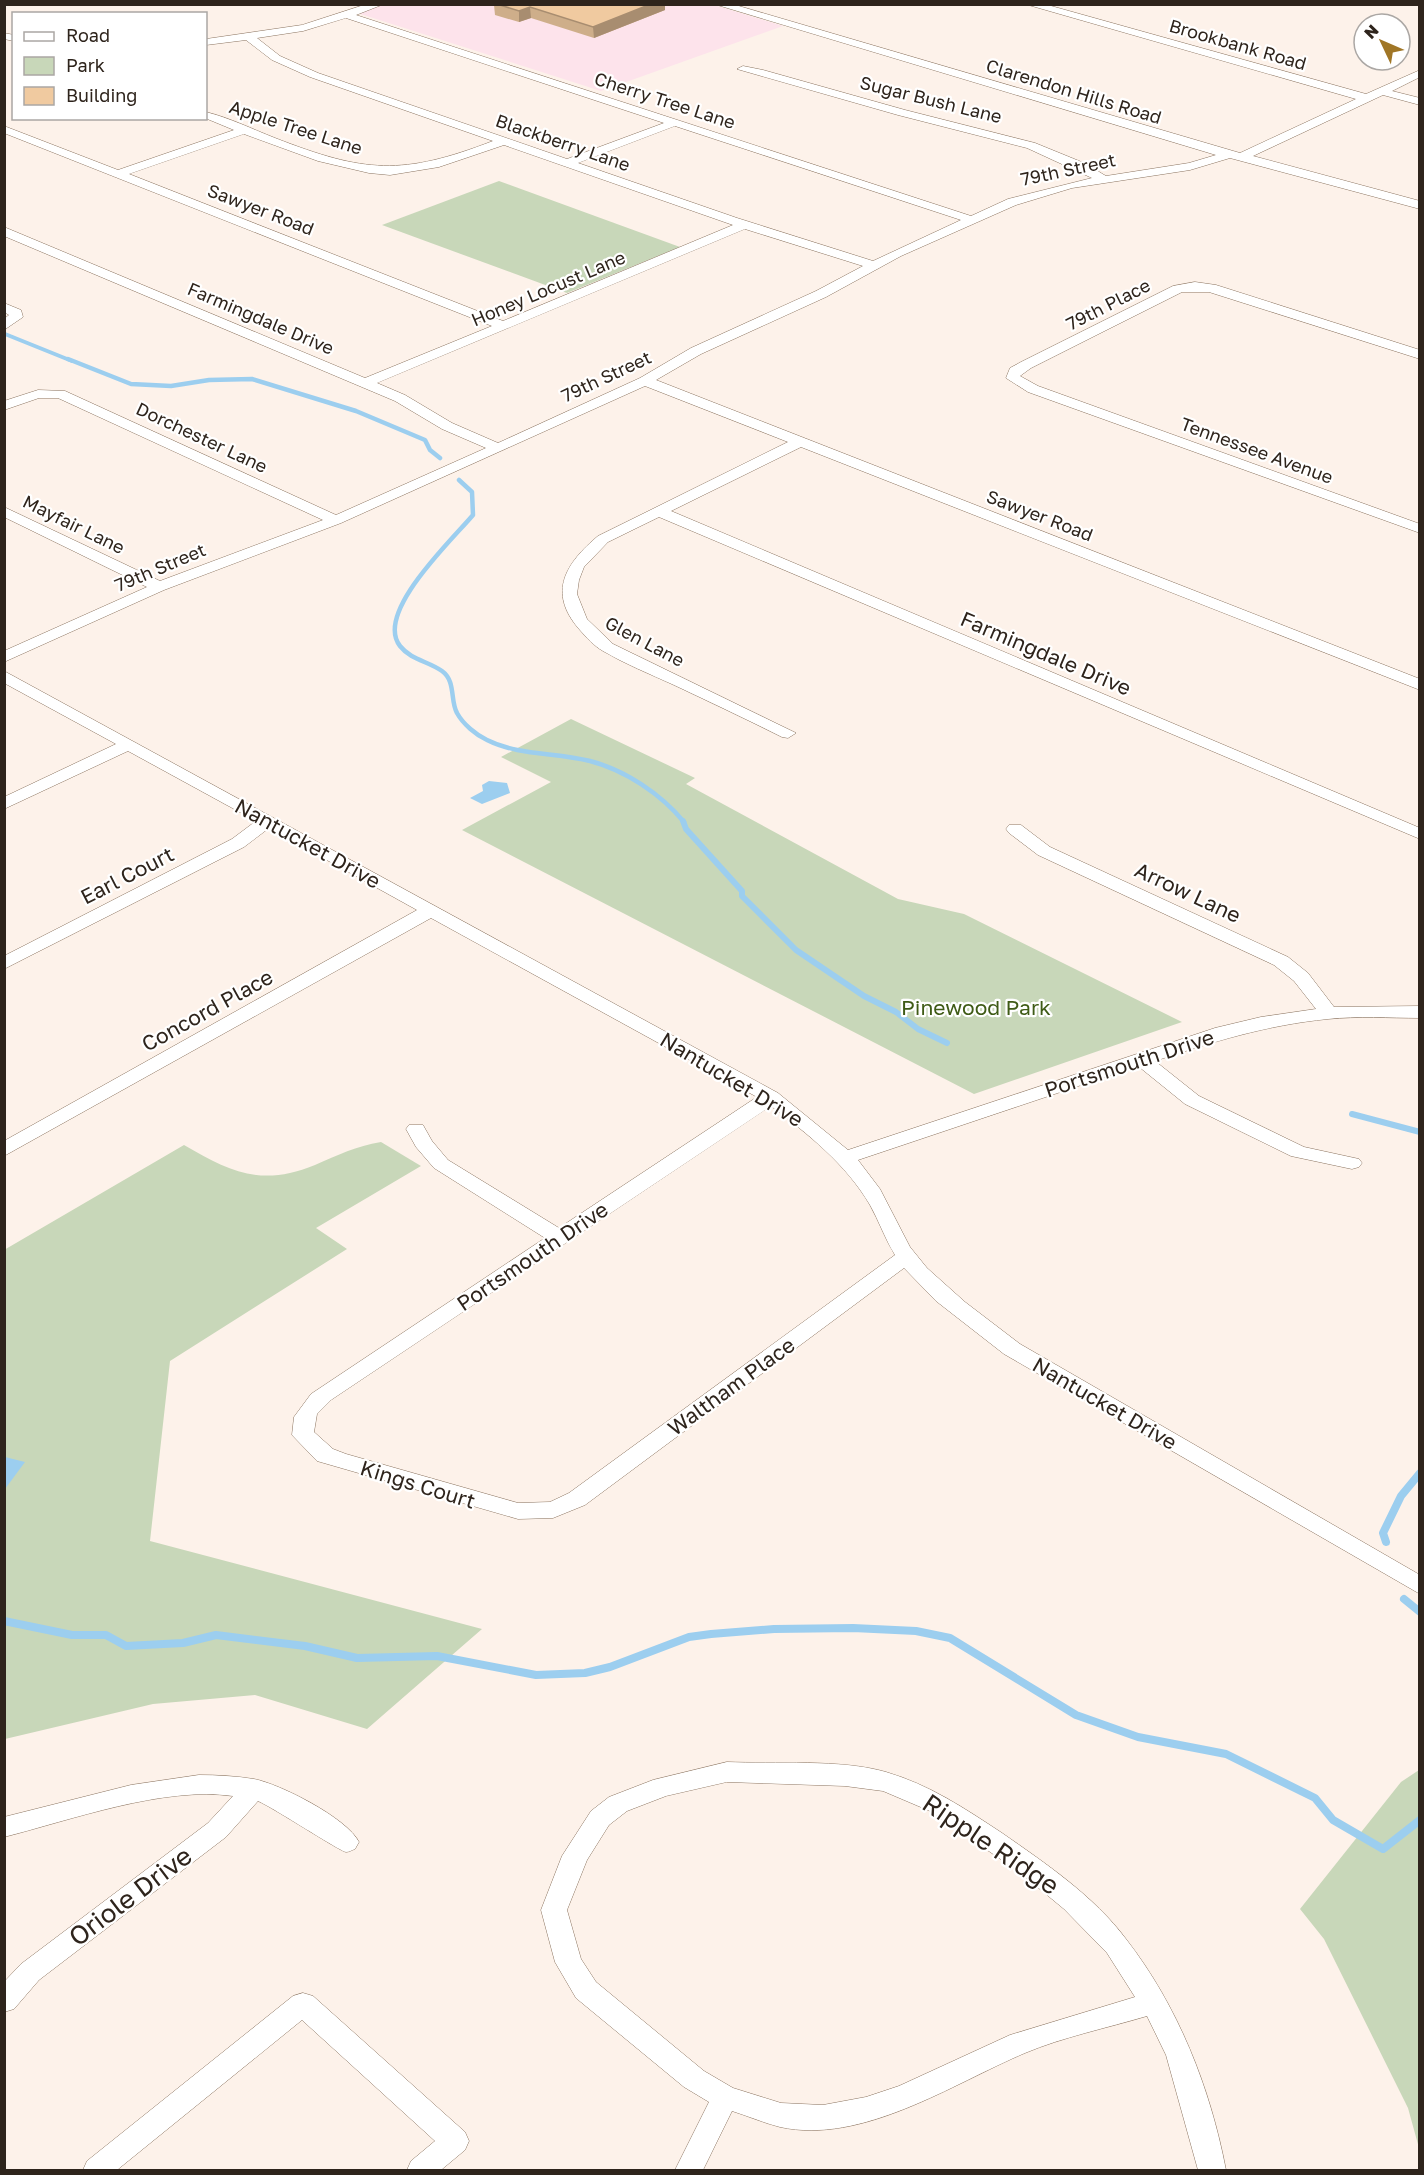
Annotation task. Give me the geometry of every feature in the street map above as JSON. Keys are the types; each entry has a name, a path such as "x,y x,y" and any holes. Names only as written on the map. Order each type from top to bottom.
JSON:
{"street":[{"path":"207,42 250,38 303,28 379,4"},
{"name":"Brookbank Road","path":"1030,4 1366,98"},
{"name":"Clarendon Hills Road","path":"724,5 1236,156 1419,205"},
{"name":"Cherry Tree Lane","path":"347,15 972,220"},
{"name":"Blackberry Lane","path":"250,38 276,58 300,70 744,225 872,265"},
{"name":"Sugar Bush Lane","path":"743,69 776,75 899,112 1033,144 1076,162 1104,180"},
{"name":"79th Street","path":"4,657 159,587 336,520 498,448 645,381 696,351 821,294 872,265 972,220 1037,194 1236,156 1419,73"},
{"path":"1381,91 1419,102"},
{"name":"Apple Tree Lane","path":"207,115 334,162 376,171 376,179 391,183 406,177 406,170 448,162 505,141"},
{"path":"568,163 676,122"},
{"name":"Sawyer Road","path":"4,129 504,326"},
{"path":"118,174 245,130"},
{"name":"Honey Locust Lane","path":"366,383 744,225"},
{"name":"Farmingdale Drive","path":"4,231 410,402 447,426 498,448"},
{"name":"79th Place","path":"1082,407 1018,383 1013,378 1016,371 1178,289 1195,286 1211,288 1419,355"},
{"path":"4,307 16,313 16,317 4,326"},
{"name":"Sawyer Road","path":"645,381 1419,685"},
{"name":"Dorchester Lane","path":"4,406 38,394 51,393 71,399 336,520"},
{"name":"Tennessee Avenue","path":"1082,407 1419,529"},
{"name":"Glen Lane","path":"788,733 607,647 586,631 575,616 568,587 578,563 603,539 800,442"},
{"name":"Mayfair Lane","path":"4,511 159,587"},
{"name":"Farmingdale Drive","path":"657,512 1419,834"},
{"name":"Nantucket Drive","path":"4,676 771,1097 814,1128 847,1158 880,1205 906,1257 949,1303 1012,1349 1419,1586"},
{"path":"4,804 129,744"},
{"name":"Earl Court","path":"4,964 238,843 268,821"},
{"name":"Arrow Lane","path":"1015,829 1044,851 1275,957 1301,977 1329,1013"},
{"name":"Concord Place","path":"4,1150 431,910"},
{"name":"Portsmouth Drive","path":"847,1158 1139,1058 1232,1029 1329,1013 1419,1012"},
{"path":"1139,1058 1192,1100 1298,1152 1352,1163"},
{"name":"Portsmouth Drive","path":"302,1424 305,1413 323,1395 771,1097"},
{"path":"416,1129 423,1143 441,1164 560,1238"},
{"name":"Waltham Place","path":"553,1510 577,1499 906,1257"},
{"name":"Kings Court","path":"302,1424 303,1435 313,1446 339,1460 498,1507 537,1513 553,1510"},
{"name":"Ripple Ridge","path":"1154,2003 1020,2043 906,2096 866,2109 823,2117 781,2115 725,2097 694,2079 586,1990 568,1962 554,1910 571,1864 600,1818 618,1804 686,1780 727,1772 845,1776 883,1781 921,1794 1027,1864 1074,1901 1116,1945 1154,2003 1180,2055 1212,2170"},
{"path":"4,1827 179,1786 201,1784 254,1789 310,1815 346,1842"},
{"name":"Oriole Drive","path":"4,2001 30,1972 217,1830 254,1789"},
{"path":"97,2170 303,2004 455,2141 421,2170"},
{"path":"689,2170 725,2097"}],"shaded area":[{"path":"366,4 711,4 783,26 601,91 348,10"}],"green space":[{"path":"499,181 680,247 567,293 382,225"},
{"name":"Pinewood Park","path":"571,719 695,778 686,784 898,899 964,914 1182,1022 974,1094 462,830 551,782 501,757"},
{"path":"381,1142 421,1166 316,1228 347,1249 170,1361 150,1541 482,1629 367,1729 255,1695 153,1704 5,1739 4,1250 184,1145 232,1169 262,1175 279,1175 296,1172 355,1148"},
{"path":"1419,1770 1419,2148 1408,2108 1324,1939 1300,1909 1401,1782"}],"water":[{"path":"489,781 507,783 510,793 482,804 470,798 483,791 482,785"},
{"path":"4,1457 25,1462 5,1489"}],"building":[{"path":"497,4 651,4 593,27 530,7 519,11"}],"waterway":[{"path":"5,334 72,361"},
{"path":"68,359 131,384 171,386 209,380 252,379 356,411 425,440 430,450 440,458"},
{"path":"459,480 472,492 473,515 419,577 406,597 397,615 395,632 400,646 404,651 446,675 457,713 466,725 487,740 512,749 577,758 616,770 642,784 665,802 684,822"},
{"path":"683,821 686,829 742,891 742,896 796,950 864,996 896,1012 918,1029 947,1043"},
{"path":"1352,1114 1420,1132"},
{"path":"1386,1542 1383,1533 1401,1496 1420,1473"},
{"path":"1404,1599 1420,1612"},
{"path":"4,1621 72,1635 106,1635 126,1646 183,1643 216,1635 305,1646 357,1658 437,1656 536,1675 585,1673 610,1667 689,1637 711,1634 774,1629 853,1628 916,1631 950,1638 1076,1715 1138,1737 1226,1754 1315,1798 1333,1820 1383,1849 1420,1820"}]}
